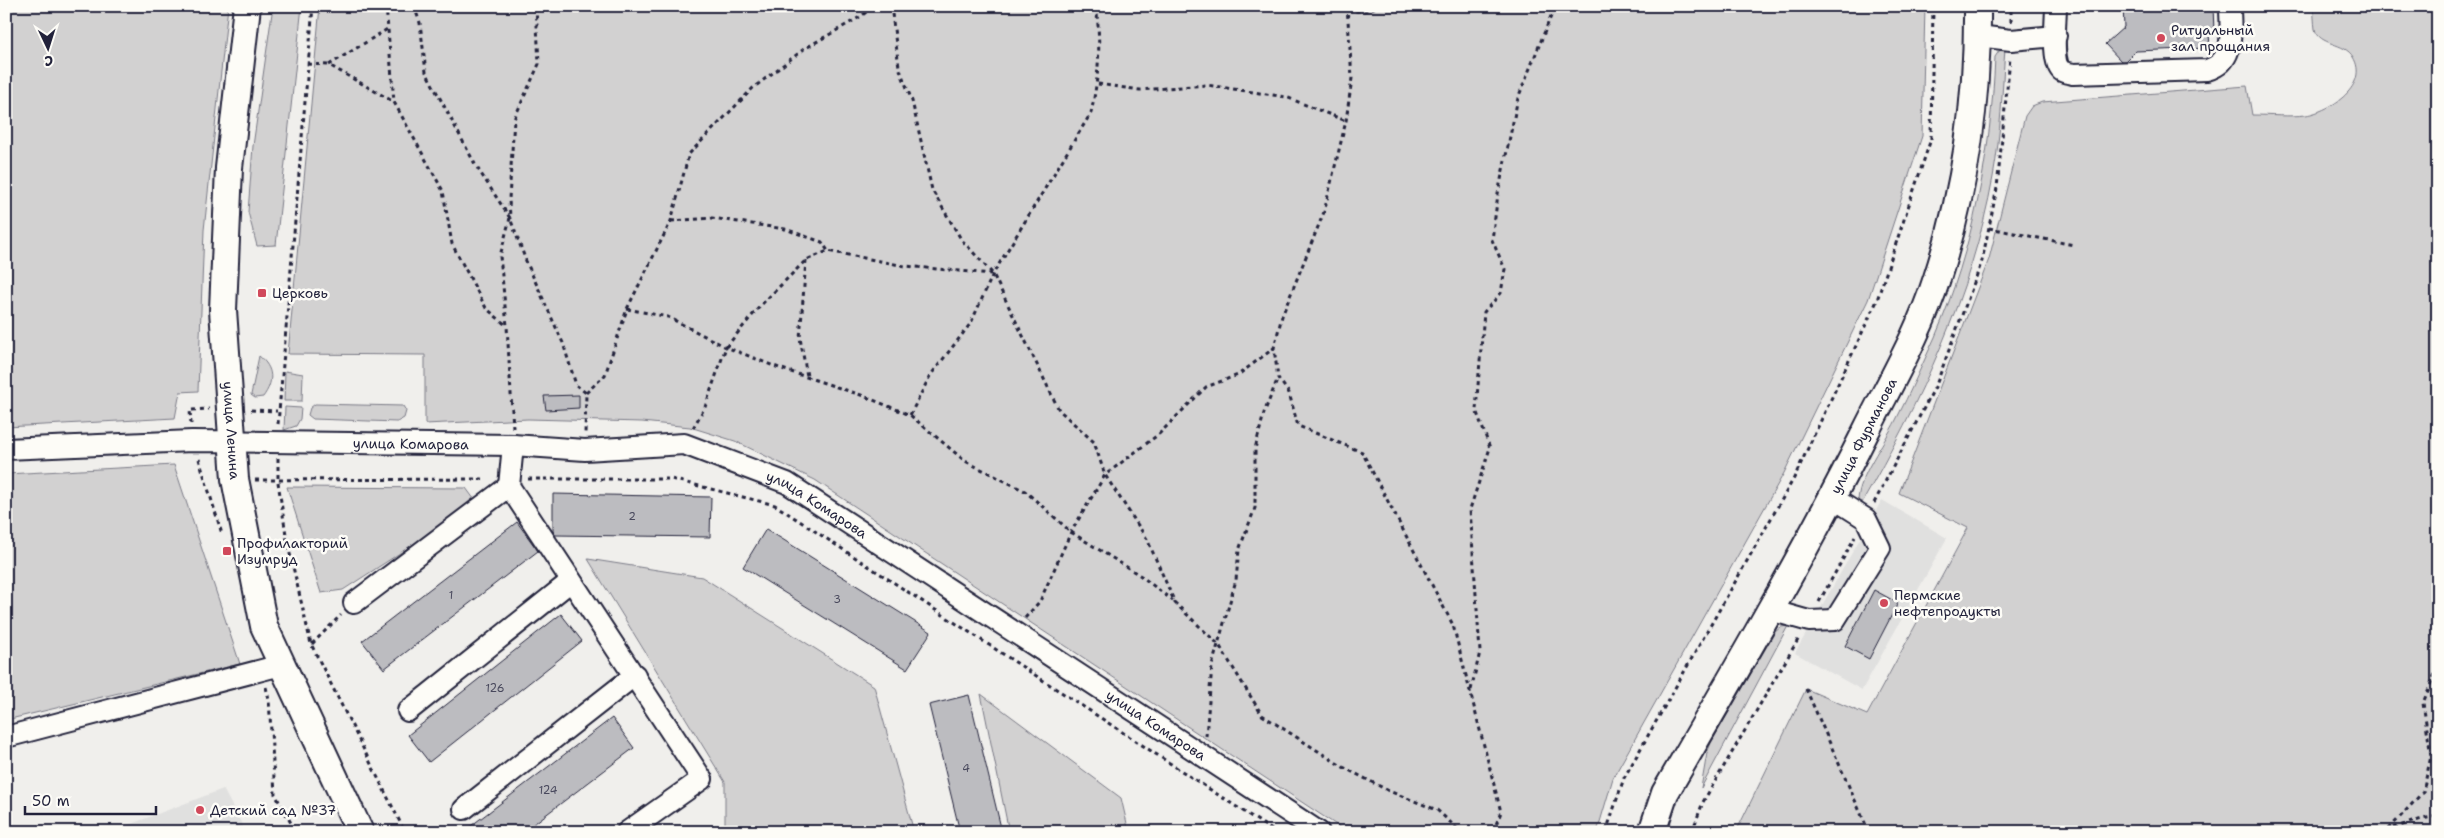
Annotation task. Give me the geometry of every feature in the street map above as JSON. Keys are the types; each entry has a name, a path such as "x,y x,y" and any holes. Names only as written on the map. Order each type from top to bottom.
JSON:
{"main road":[{"name":"улица Ленина","path":"247,6 229,168 223,310 231,441 237,489 264,626 360,832"},
{"name":"улица Фурманова","path":"1652,832 1665,793 1832,498 1924,316 1938,277 1969,143 1978,36 1977,6"}],"street":[{"path":"2056,6 2055,56 2057,66 2063,72 2073,74 2207,70 2216,67 2229,53 2231,43 2230,6"},
{"path":"1978,36 2011,40 2056,36"},
{"name":"улица Комарова","path":"6,449 192,441 514,446 585,450 684,444 787,483 1319,832"},
{"path":"514,446 510,482 570,581 635,674 702,779 627,832"},
{"path":"354,603 510,482"},
{"path":"1770,610 1809,621 1835,620 1880,548 1866,519 1832,498"},
{"path":"408,711 570,581"},
{"path":"6,736 281,664"},
{"path":"464,808 635,674"}],"path":[{"path":"277,411 312,6"},
{"path":"386,6 394,102 442,191 452,244 486,308 508,326"},
{"path":"414,6 420,24 426,72 476,166 510,218 526,261 563,342 576,386 586,393"},
{"path":"514,446 508,326 500,256 510,218 509,199 514,119 539,64 536,6"},
{"path":"585,450 586,393 605,375 628,309 671,221 689,154 753,88 804,49 860,17 874,6"},
{"path":"891,6 899,67 912,101 932,190 961,239 993,274 1059,410 1094,442 1105,475 1147,539 1175,603"},
{"path":"910,415 930,376 971,323 993,274 1092,113 1098,84 1100,33 1096,6"},
{"path":"1332,6 1370,11 1377,6"},
{"path":"1471,691 1480,652 1470,509 1490,448 1476,410 1484,312 1500,293 1505,269 1492,240 1498,194 1518,98 1555,6"},
{"path":"1606,832 1624,778 1794,478 1876,303 1931,138 1933,6"},
{"path":"1347,8 1352,78 1346,121 1324,212 1282,316 1274,348 1278,378 1288,393 1298,426 1362,452 1453,625 1501,812 1493,832"},
{"path":"329,65 388,28"},
{"path":"308,64 329,65 394,102"},
{"path":"1098,84 1140,90 1207,85 1286,96 1346,121"},
{"path":"671,221 712,218 785,229 822,242 828,251"},
{"path":"1989,228 2074,245"},
{"path":"684,444 705,407 726,347 761,305 806,260 828,251 905,266 993,274"},
{"path":"806,260 800,338 807,376"},
{"path":"628,309 668,317 726,347 910,415 965,461 1025,491 1071,532 1141,576 1175,603 1219,645 1262,715 1343,767 1390,791 1437,810 1461,832"},
{"path":"1013,632 1040,601 1071,532 1105,475 1159,434 1206,387 1238,375 1274,348"},
{"path":"1204,756 1212,666 1236,580 1240,550 1255,508 1255,449 1264,413 1278,378"},
{"path":"406,832 311,644 287,541 278,482 510,482 671,479 775,504 1275,832"},
{"path":"311,644 354,603"},
{"path":"2389,831 2423,792 2431,756 2423,703 2438,666"},
{"path":"1806,689 1870,832"},
{"path":"2389,831 2422,818 2438,816"}],"shaded area":[{"path":"6,6 228,6 204,230 198,391 180,392 175,418 6,427"},
{"path":"273,6 302,6 276,245 257,246 248,212 253,146"},
{"path":"320,6 1925,6 1922,136 1868,300 1784,473 1613,778 1597,832 1347,832 815,480 735,441 690,427 642,422 528,419 425,424 425,355 288,354"},
{"path":"2313,6 2438,6 2438,832 1736,832 1806,689 1867,715 1968,528 1899,493 1989,259 2025,116 2032,106 2042,102 2247,86 2252,115 2293,116 2316,113 2345,95 2352,87 2357,67 2349,52 2317,34"},
{"path":"2005,48 1996,161 1984,220 1972,263 1958,304 1923,386 1862,503 1858,501 1859,491 1867,470 1896,420 1916,379 1935,337 1960,269 1970,235 1984,165 1993,93 1995,57 1999,51"},
{"path":"259,356 270,370 271,381 263,397 255,398 251,395"},
{"path":"285,371 303,374 302,401 284,401"},
{"path":"315,404 403,406 406,411 404,418 397,422 313,419 308,415 310,408"},
{"path":"285,407 301,408 300,419 296,426 284,430"},
{"path":"174,465 240,664 6,720 6,474"},
{"path":"287,487 466,488 477,503 343,590 321,593"},
{"path":"1882,500 1947,538 1862,690 1795,653"},
{"path":"588,559 702,577 874,686 914,832 725,832 725,782"},
{"path":"1788,626 1701,788 1707,753 1711,743 1775,632 1781,627"},
{"path":"981,694 1121,798 1129,832 1009,832"},
{"name":"Детский сад №37","path":"223,789 246,832 110,832"}],"building":[{"name":"Ритуальный зал прощания","path":"2123,6 2213,6 2214,32 2209,32 2210,48 2136,51 2126,61 2121,61 2105,44 2124,27"},
{"path":"579,395 579,408 546,410 544,396"},
{"path":"553,494 711,497 710,537 555,535 553,531"},
{"path":"517,522 538,551 384,669 362,641"},
{"path":"766,529 931,632 907,669 743,567"},
{"path":"1874,590 1898,603 1869,659 1845,646"},
{"path":"561,614 582,641 429,762 408,735"},
{"path":"969,695 1002,832 960,832 929,705"},
{"path":"612,718 634,748 523,832 463,832"}],"place":[{"name":"Ритуальный зал прощания","path":"2161,38"},
{"name":"Церковь","path":"262,293"},
{"name":"Профилакторий Изумруд","path":"227,551"},
{"name":"Пермские нефтепродукты","path":"1884,603"},
{"name":"Детский сад №37","path":"200,810"}]}
